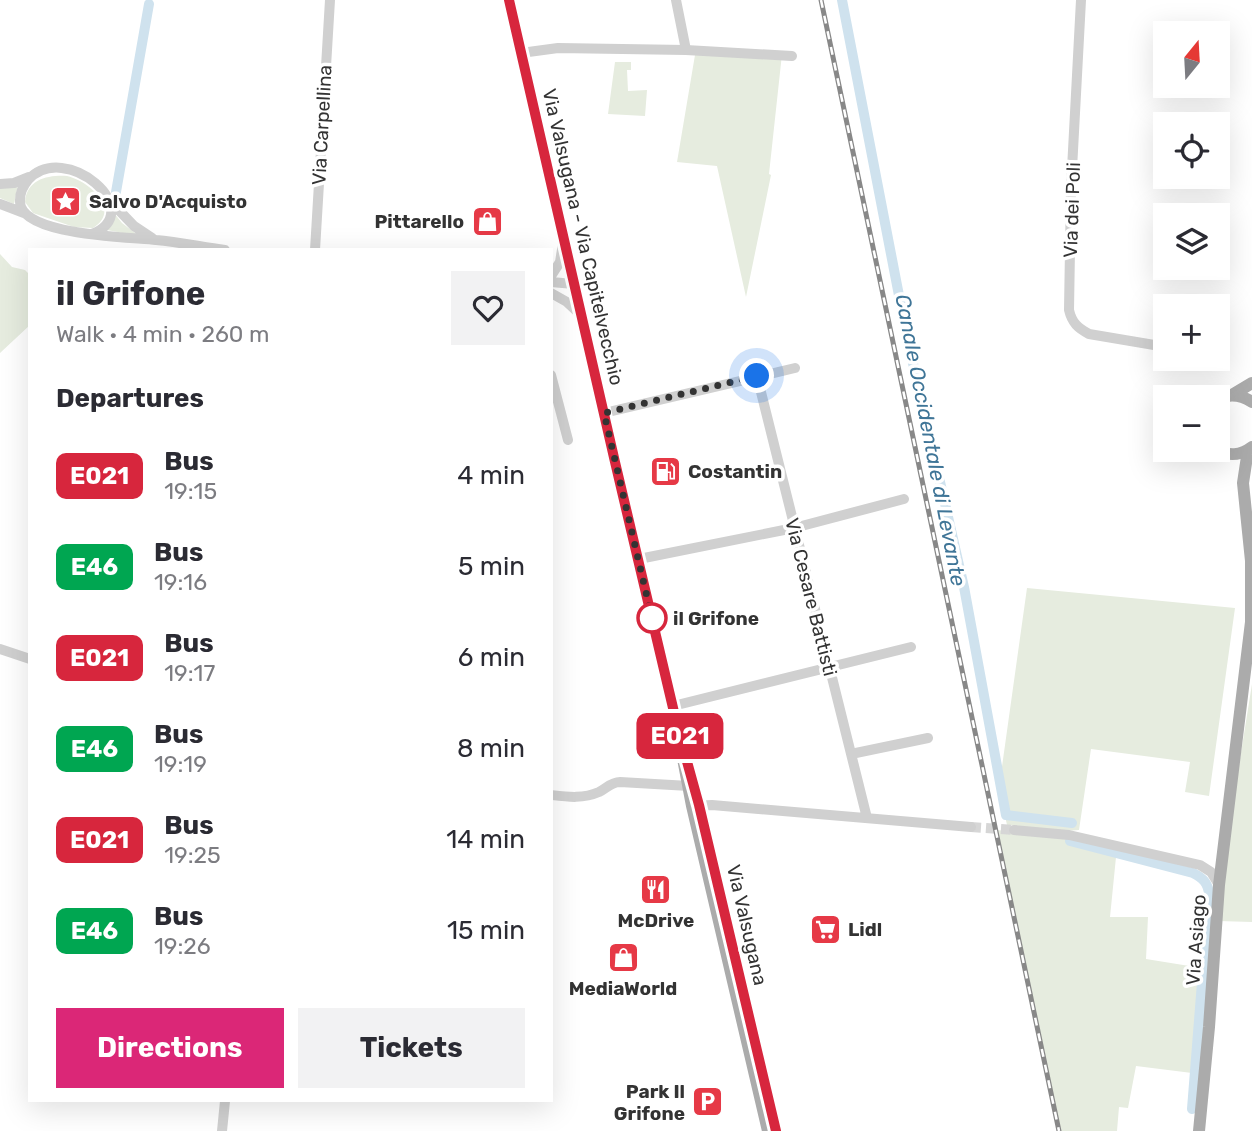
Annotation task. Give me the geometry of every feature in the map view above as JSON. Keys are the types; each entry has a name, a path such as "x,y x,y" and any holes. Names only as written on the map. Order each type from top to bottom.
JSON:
{"main road":[{"name":"Via Valsugana - Via Capitelvecchio","path":"509,0 678,729"},
{"path":"1232,395 1252,383"},
{"path":"1232,395 1252,402"},
{"path":"1219,885 1251,622 1251,561 1243,483 1250,449 1230,454"},
{"path":"1230,459 1243,483"},
{"path":"678,729 768,1131"},
{"name":"Via Valsugana","path":"678,729 776,1131"},
{"name":"Via Asiago","path":"1199,1131 1219,885"}],"street":[{"name":"Via Carpellina","path":"315,248 330,0"},
{"path":"676,0 686,50"},
{"name":"Via dei Poli","path":"1081,0 1071,188 1069,310 1071,319 1078,328 1089,334 1153,345"},
{"path":"521,53 552,48 686,50 792,56"},
{"path":"0,184 14,183 47,170 73,170 96,183 134,226 156,240"},
{"path":"24,213 20,198 26,182 33,176"},
{"path":"92,234 107,225 111,213 110,202"},
{"path":"0,204 51,226 92,234 211,248"},
{"path":"553,273 560,262 563,235"},
{"path":"553,282 574,284"},
{"path":"553,292 565,291 574,284"},
{"path":"553,293 582,316"},
{"path":"604,413 795,368"},
{"name":"Via Cesare Battisti","path":"757,376 867,818"},
{"path":"553,382 568,440"},
{"path":"639,559 794,528 904,499"},
{"path":"673,706 911,647"},
{"path":"0,649 28,658"},
{"path":"851,754 928,738"},
{"path":"553,795 570,797 592,794 614,782 689,786"},
{"path":"696,805 971,827"},
{"path":"1014,830 1069,835 1200,865 1222,857"},
{"name":"Via Asiago","path":"1200,865 1211,872 1219,885"},
{"path":"222,1131 225,1102"}],"shaded area":[{"path":"782,54 771,175 746,297 717,166 677,162 695,55"},
{"path":"615,62 631,62 631,70 627,70 628,91 647,90 645,116 608,114"},
{"path":"53,176 67,176 93,190 103,205 101,221 93,228 74,227 33,213 25,202 34,183"},
{"path":"18,185 14,204 0,198 0,188"},
{"path":"114,213 122,223 139,236 107,230"},
{"path":"0,254 12,267 28,273 28,327 0,353"},
{"path":"1027,588 1235,608 1209,796 1185,792 1190,762 1091,749 1079,830 1007,825 999,788"},
{"path":"1252,684 1252,922 1218,921 1227,840"},
{"path":"996,830 1036,833 1117,847 1110,917 1148,917 1146,959 1208,969 1200,1074 1136,1066 1128,1108 1119,1107 1117,1131 1060,1131"}],"waterway":[{"name":"Canale Occidentale di Levante","path":"842,0 907,337 964,587 1006,815 1072,823"},
{"path":"116,192 149,4"},
{"name":"Canale Occidentale di Levante","path":"1070,841 1193,873 1206,884 1209,894 1192,1109"}],"tunnel":[{"path":"971,827 1014,830"}],"railway":[{"path":"821,0 1059,1131"}],"bus line":[{"name":"E021","path":"509,0 678,729 699,805 776,1131"}],"place":[{"name":"Salvo D'Acquisto","path":"66,201"},
{"name":"Pittarello","path":"487,221"},
{"name":"Costantin","path":"665,471"},
{"name":"il Grifone","path":"652,618"},
{"name":"McDrive","path":"656,889"},
{"name":"Lidl","path":"825,929"},
{"name":"MediaWorld","path":"623,957"},
{"name":"Park Il Grifone","path":"708,1102"}],"route":[{"path":"652,618 604,413 757,376"}]}
